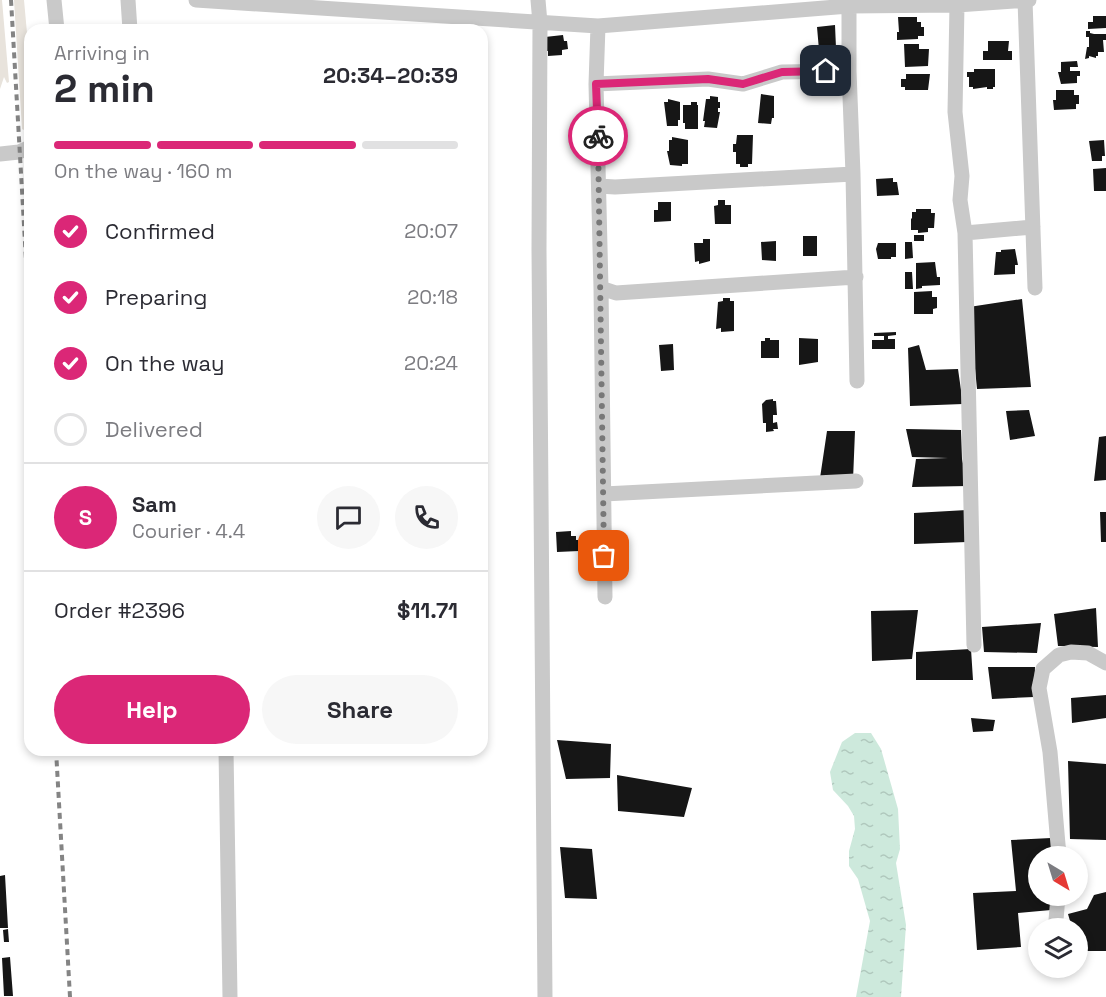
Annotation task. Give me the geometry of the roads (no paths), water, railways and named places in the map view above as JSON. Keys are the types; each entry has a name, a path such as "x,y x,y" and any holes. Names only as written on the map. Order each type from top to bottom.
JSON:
{"street":[{"path":"54,0 56,24"},
{"path":"128,0 130,24"},
{"path":"196,0 598,27 849,6 1027,0 1035,288"},
{"path":"538,0 540,23 538,249 545,997"},
{"path":"957,4 955,112 962,176 960,200 965,233 974,645"},
{"path":"849,6 857,381"},
{"path":"598,27 596,84 602,288 605,597"},
{"path":"596,84 708,79 743,84 782,72 849,71"},
{"path":"0,153 24,150"},
{"path":"599,186 615,188 853,174"},
{"path":"965,233 1033,228"},
{"path":"602,288 616,293 856,277"},
{"path":"604,494 856,481"},
{"path":"1058,846 1052,774 1039,688 1043,669 1059,655 1071,652 1088,653 1106,663"},
{"path":"225,756 230,997"}],"water":[{"path":"855,733 871,733 881,749 898,809 900,849 896,863 906,925 901,997 856,997 870,921 858,879 849,866 849,851 855,829 854,816 833,790 830,772 842,742"}],"railway":[{"path":"11,0 24,225"},
{"path":"56,756 70,997"}]}
